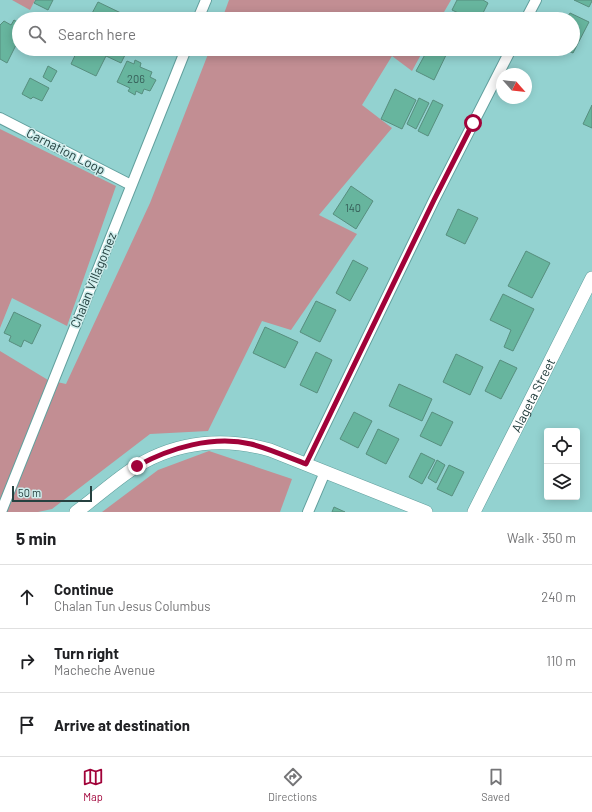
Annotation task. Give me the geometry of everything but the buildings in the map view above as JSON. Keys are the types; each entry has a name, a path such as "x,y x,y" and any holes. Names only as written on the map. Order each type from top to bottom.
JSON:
{"main road":[{"name":"Alageta Street","path":"474,512 592,278"},
{"path":"76,512 137,466 155,456 194,445 230,442 250,444 306,464 426,512"}],"street":[{"path":"201,12 206,0"},
{"path":"530,12 536,0"},
{"name":"Chalan Villagomez","path":"1,512 183,56"},
{"path":"306,464 434,200 507,56"},
{"name":"Carnation Loop","path":"0,118 131,185"},
{"path":"308,512 326,472"}],"shaded area":[{"path":"12,0 35,0 30,10"},
{"path":"229,0 451,0 444,12 225,12"},
{"path":"207,56 392,56 362,105 392,128 319,215 357,234 291,330 262,321 208,431 150,434 52,509 38,512 0,512 0,351 48,380 66,384 150,203"},
{"path":"392,56 420,56 412,71"},
{"path":"0,129 116,186 67,326 12,298 0,328"},
{"path":"209,451 292,479 280,512 102,512 158,470"}],"route":[{"path":"137,466 155,456 175,449 214,442 250,444 306,464 473,123"}]}
